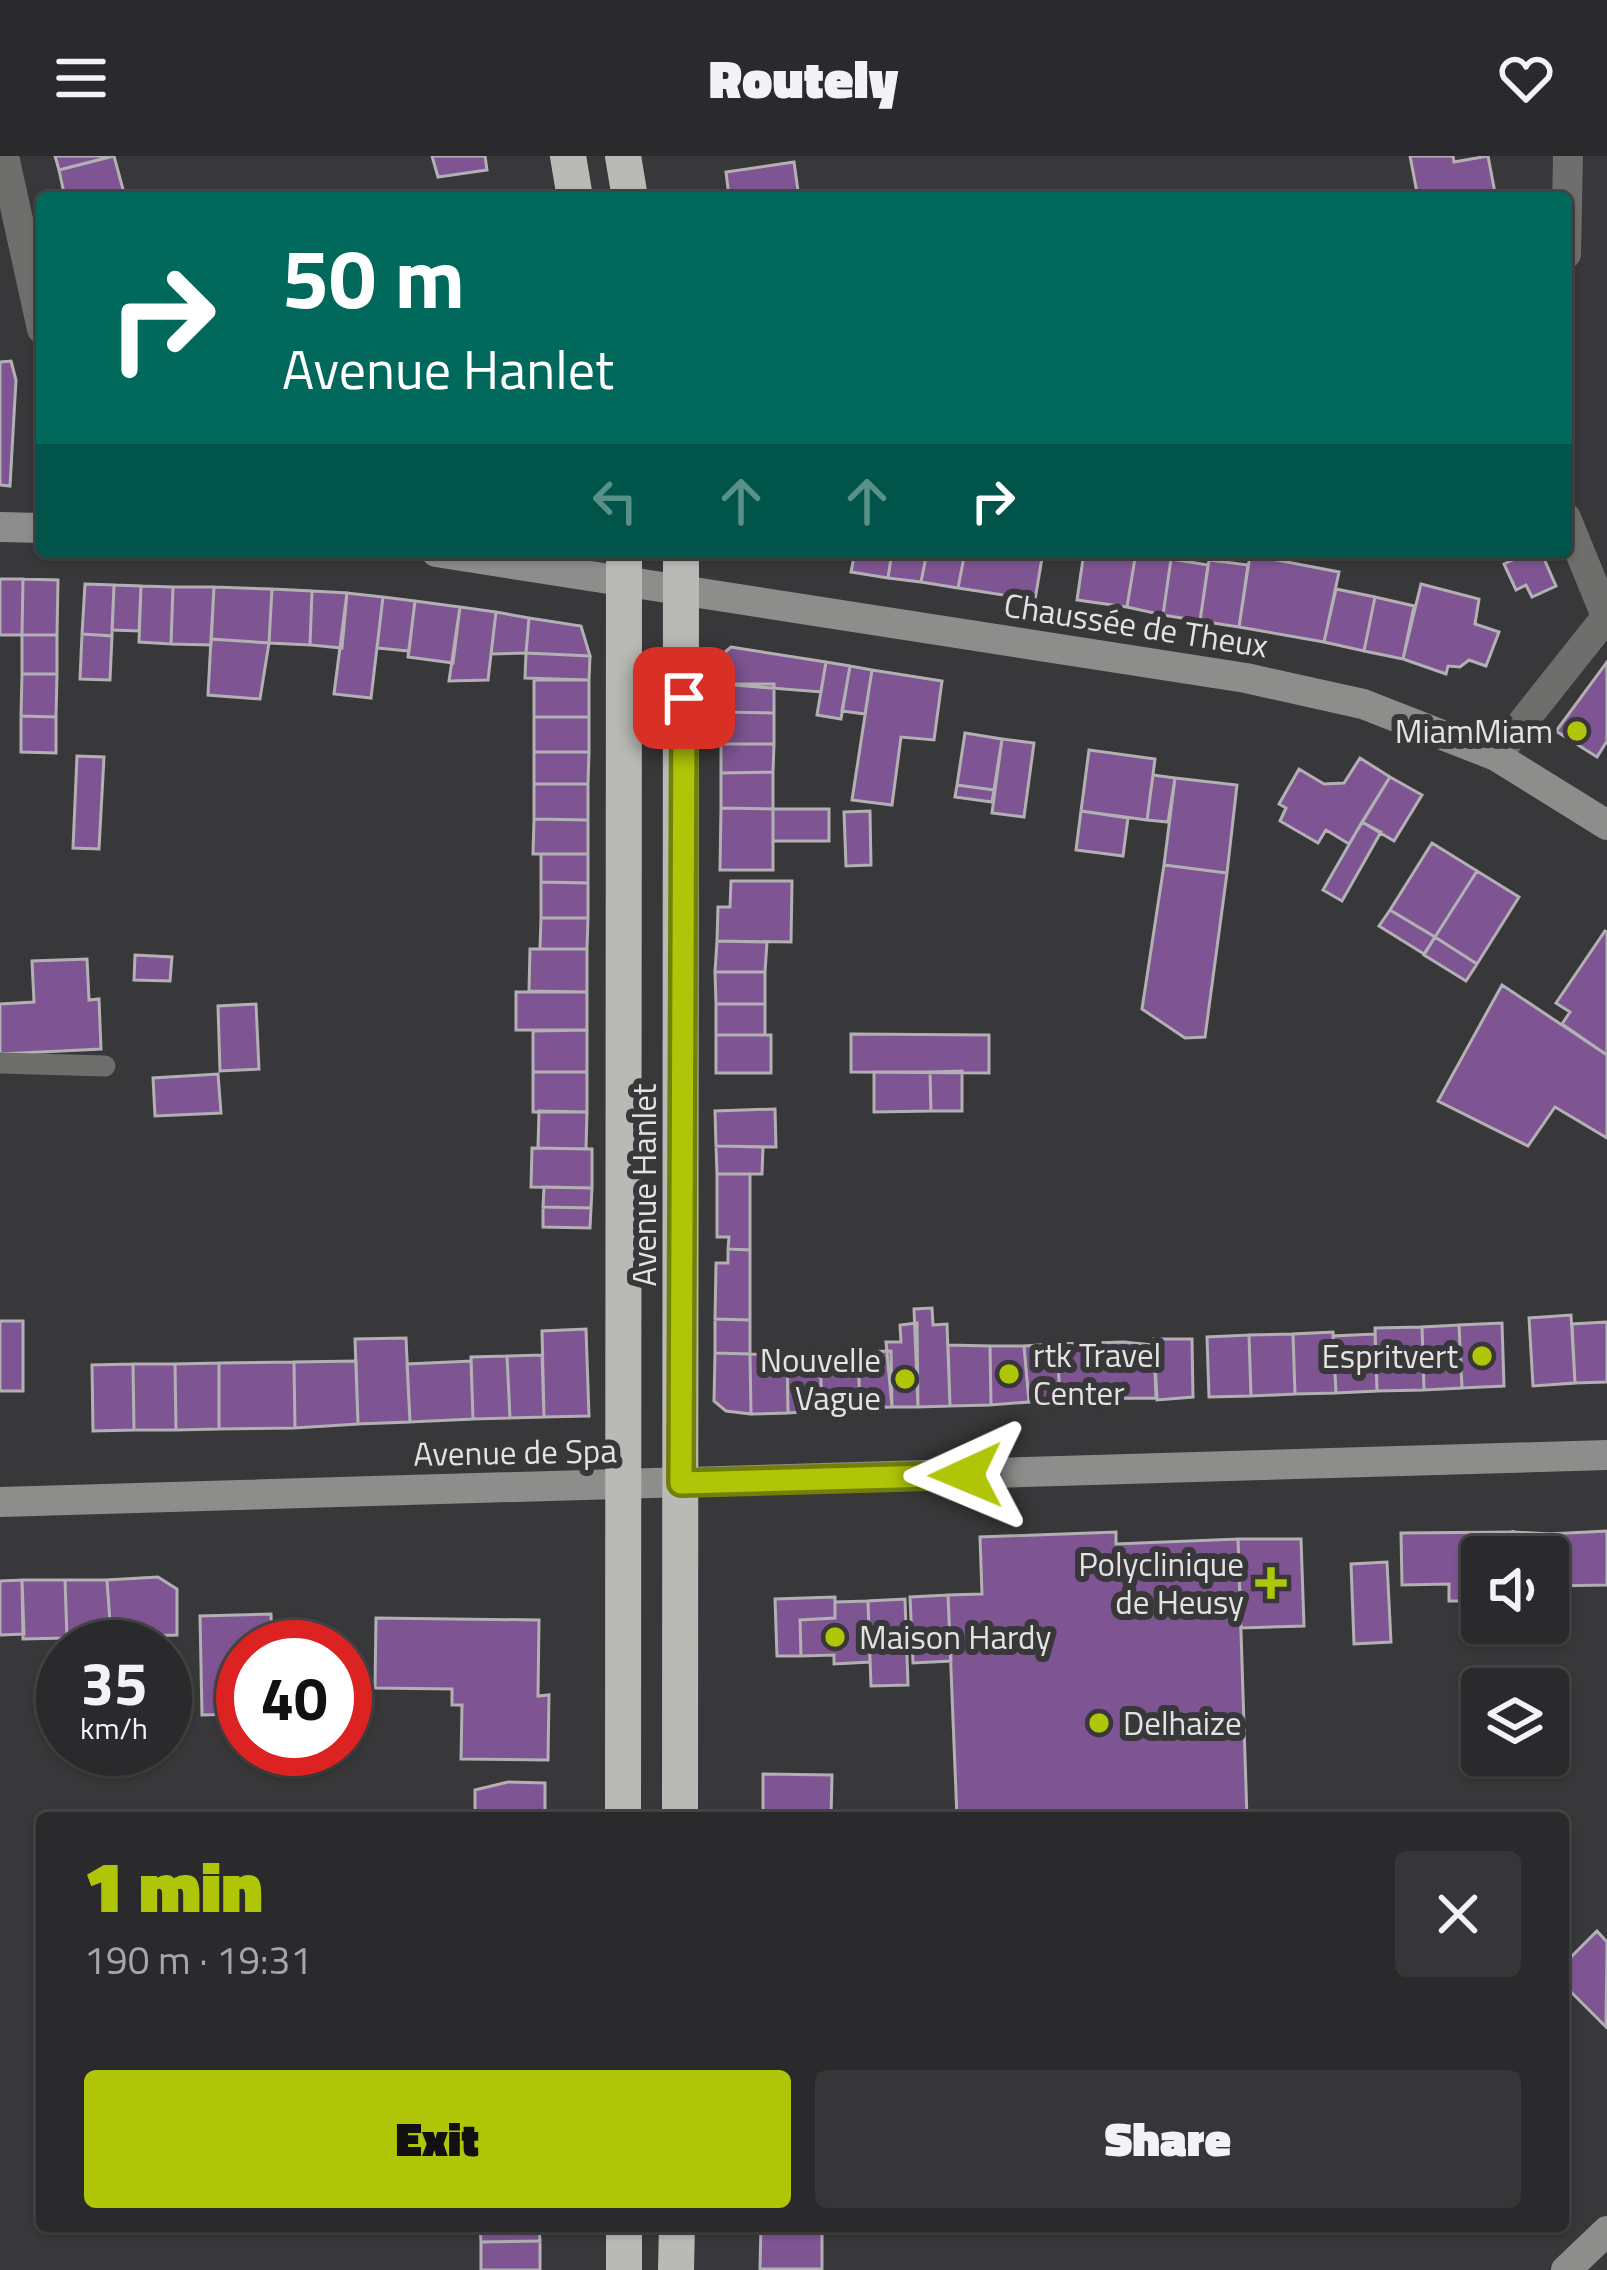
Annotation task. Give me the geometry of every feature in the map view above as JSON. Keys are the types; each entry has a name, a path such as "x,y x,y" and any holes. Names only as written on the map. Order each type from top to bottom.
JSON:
{"highway":[{"path":"568,156 574,192"},
{"path":"623,156 629,192"},
{"name":"Avenue Hanlet","path":"680,1812 681,558"},
{"name":"Avenue Hanlet","path":"623,1812 624,566"},
{"path":"624,2232 624,2270"},
{"path":"676,2270 677,2232"}],"street":[{"path":"4,156 36,302"},
{"path":"1567,192 1568,156"},
{"path":"0,527 36,527"},
{"path":"1496,755 1607,616 1572,532"},
{"name":"Chaussée de Theux","path":"517,558 624,566 684,591 1246,678 1363,704 1496,755 1607,825"},
{"name":"Avenue de Spa","path":"0,1502 1607,1455"},
{"path":"1576,2267 1607,2230"}],"lane":[{"path":"0,1063 104,1066"}],"building":[{"path":"55,156 113,156 59,170"},
{"path":"114,156 124,192 64,192 59,170"},
{"path":"432,156 485,156 487,170 438,177"},
{"path":"1410,156 1453,156 1454,162 1488,156 1495,192 1417,192"},
{"path":"794,162 798,192 728,192 726,172"},
{"path":"11,361 16,380 10,486 0,485 0,362"},
{"path":"854,558 891,558 888,578 851,572"},
{"path":"891,558 926,558 921,582 888,578"},
{"path":"926,558 964,558 958,588 921,582"},
{"path":"964,558 1042,558 1035,600 958,588"},
{"path":"1083,558 1135,558 1127,607 1077,600"},
{"path":"1135,558 1171,558 1163,615 1127,607"},
{"path":"1250,558 1339,572 1324,642 1239,627"},
{"path":"1517,558 1544,558 1556,586 1532,597 1526,585 1516,590 1504,564"},
{"path":"1171,559 1208,565 1200,621 1163,615"},
{"path":"1209,560 1248,565 1239,627 1200,621"},
{"path":"0,579 23,579 22,635 0,635"},
{"path":"23,579 58,580 57,635 22,635"},
{"path":"85,584 114,585 112,636 82,634"},
{"path":"1421,584 1479,599 1475,624 1499,632 1486,666 1469,660 1460,667 1448,666 1446,674 1403,659"},
{"path":"114,585 141,586 139,631 112,630"},
{"path":"141,586 173,587 171,644 139,642"},
{"path":"173,587 214,587 211,645 171,644"},
{"path":"214,587 272,589 269,643 211,639"},
{"path":"272,589 312,591 310,645 269,643"},
{"path":"1336,589 1375,597 1364,651 1324,642"},
{"path":"312,591 347,593 342,648 310,645"},
{"path":"347,593 383,597 371,698 334,694"},
{"path":"383,597 415,601 409,651 377,648"},
{"path":"1375,597 1414,606 1403,659 1364,651"},
{"path":"415,601 460,607 453,663 408,657"},
{"path":"460,607 496,612 488,680 449,681"},
{"path":"496,612 529,618 526,653 491,654"},
{"path":"529,618 581,626 590,656 526,653"},
{"path":"82,634 112,636 110,680 80,679"},
{"path":"22,635 57,635 57,674 22,674"},
{"path":"211,639 269,643 260,699 208,695"},
{"path":"731,647 826,662 821,692 721,684 726,672 719,657"},
{"path":"526,653 590,656 589,680 525,678"},
{"path":"826,662 850,666 841,719 817,715"},
{"path":"1607,662 1607,741 1597,757 1556,731"},
{"path":"850,666 872,670 865,714 842,711"},
{"path":"872,670 942,681 934,740 901,737 892,805 852,800"},
{"path":"22,674 57,674 56,717 21,716"},
{"path":"534,680 589,680 589,717 534,717"},
{"path":"721,684 774,684 774,713 721,712"},
{"path":"721,712 774,713 774,744 721,744"},
{"path":"21,716 56,717 56,753 21,752"},
{"path":"534,717 589,717 589,752 534,752"},
{"path":"965,733 1002,739 994,790 957,785"},
{"path":"1002,739 1034,743 1024,817 992,813"},
{"path":"721,744 774,744 773,772 721,773"},
{"path":"1089,750 1155,759 1147,820 1081,811"},
{"path":"534,752 589,752 588,784 534,784"},
{"path":"77,756 104,757 99,849 73,848"},
{"path":"1360,758 1390,777 1349,844 1326,830 1318,843 1280,821 1286,808 1279,804 1299,769 1324,784 1344,783"},
{"path":"773,772 773,809 721,808 721,773"},
{"path":"1153,775 1175,778 1168,822 1147,820"},
{"path":"1390,777 1422,795 1394,841 1362,822"},
{"path":"1175,778 1237,785 1227,873 1164,865"},
{"path":"534,784 588,784 588,820 534,819"},
{"path":"957,785 994,790 992,802 955,797"},
{"path":"721,808 773,809 773,870 720,870"},
{"path":"773,809 829,809 829,841 773,841"},
{"path":"870,811 871,865 846,866 844,812"},
{"path":"1081,811 1128,818 1123,856 1076,850"},
{"path":"534,819 588,820 588,854 533,854"},
{"path":"1362,822 1381,832 1342,901 1323,890"},
{"path":"1432,843 1477,871 1435,937 1390,910"},
{"path":"541,854 588,854 588,883 541,882"},
{"path":"1164,865 1227,873 1205,1037 1185,1038 1142,1009"},
{"path":"1477,871 1519,897 1477,964 1435,937"},
{"path":"731,881 792,881 791,942 717,941 718,907 730,907"},
{"path":"541,882 588,883 588,918 541,918"},
{"path":"1390,910 1435,937 1424,954 1379,926"},
{"path":"541,918 588,918 587,949 540,949"},
{"path":"1605,931 1607,1055 1562,1024 1570,1012 1556,1003"},
{"path":"1435,937 1477,964 1466,981 1424,955"},
{"path":"717,941 767,942 765,972 715,972"},
{"path":"530,949 587,949 587,992 529,991"},
{"path":"135,955 172,957 170,981 134,980"},
{"path":"87,959 89,1000 99,999 101,1049 0,1054 0,1004 34,1002 32,961"},
{"path":"715,972 765,972 765,1004 716,1004"},
{"path":"1502,985 1607,1055 1607,1138 1555,1107 1528,1146 1438,1101"},
{"path":"516,992 587,992 587,1030 516,1030"},
{"path":"256,1004 259,1069 220,1071 218,1006"},
{"path":"716,1004 765,1004 765,1035 716,1035"},
{"path":"587,1030 587,1072 533,1072 533,1031"},
{"path":"851,1034 989,1035 989,1073 851,1072"},
{"path":"716,1035 771,1035 771,1073 716,1073"},
{"path":"962,1071 962,1111 931,1111 930,1072"},
{"path":"533,1072 587,1072 587,1112 533,1112"},
{"path":"874,1072 930,1072 931,1111 874,1112"},
{"path":"218,1074 221,1113 155,1116 153,1078"},
{"path":"775,1109 776,1147 716,1146 715,1111"},
{"path":"539,1111 587,1112 586,1149 538,1148"},
{"path":"716,1146 763,1147 762,1174 717,1174"},
{"path":"532,1148 592,1149 592,1188 531,1187"},
{"path":"717,1174 750,1174 750,1250 728,1249 729,1237 717,1237"},
{"path":"544,1187 592,1188 591,1208 543,1207"},
{"path":"543,1207 591,1208 590,1228 543,1227"},
{"path":"728,1249 750,1250 750,1320 715,1319 716,1263 728,1263"},
{"path":"932,1308 933,1325 947,1324 950,1406 918,1407 914,1309"},
{"path":"1571,1315 1575,1383 1533,1386 1529,1318"},
{"path":"715,1319 750,1320 750,1354 715,1353"},
{"path":"0,1321 23,1321 23,1391 0,1391"},
{"path":"1607,1322 1607,1382 1575,1383 1572,1324"},
{"name":"Nouvelle Vague","path":"917,1323 918,1407 892,1407 886,1342 901,1342 900,1325"},
{"name":"Espritvert","path":"1502,1323 1504,1386 1462,1388 1459,1325"},
{"path":"1459,1325 1462,1388 1424,1390 1422,1327"},
{"path":"1422,1327 1424,1390 1377,1391 1375,1328"},
{"path":"586,1329 589,1416 544,1417 542,1331"},
{"path":"1333,1332 1336,1393 1295,1394 1293,1334"},
{"path":"1293,1334 1295,1394 1251,1396 1249,1335"},
{"path":"1375,1334 1377,1391 1336,1393 1333,1336"},
{"path":"1249,1335 1251,1396 1209,1397 1207,1337"},
{"path":"406,1338 410,1422 358,1424 355,1339"},
{"path":"1154,1339 1192,1339 1193,1397 1157,1400"},
{"path":"1057,1344 1154,1345 1156,1398 1060,1399"},
{"path":"1057,1344 1060,1399 1029,1402 1024,1346"},
{"path":"948,1345 990,1346 991,1405 950,1406"},
{"name":"rtk Travel Center","path":"990,1346 1024,1346 1029,1402 991,1405"},
{"path":"891,1351 892,1407 860,1408 858,1352"},
{"path":"858,1352 860,1408 822,1411 820,1354"},
{"path":"715,1353 750,1354 751,1414 726,1411 714,1401"},
{"path":"750,1354 787,1355 788,1413 751,1414"},
{"path":"820,1354 822,1411 788,1413 787,1355"},
{"path":"542,1355 544,1417 510,1418 507,1356"},
{"path":"507,1356 510,1418 473,1419 471,1357"},
{"path":"356,1361 358,1424 295,1428 294,1362"},
{"path":"471,1361 473,1419 410,1422 407,1364"},
{"path":"294,1362 295,1428 219,1429 219,1363"},
{"path":"219,1363 219,1429 176,1430 175,1364"},
{"path":"133,1364 175,1364 176,1430 134,1430"},
{"path":"133,1364 134,1430 93,1431 92,1365"},
{"path":"1607,1531 1607,1585 1569,1586 1569,1536 1550,1534"},
{"name":"Delhaize","path":"1116,1532 1116,1544 1238,1539 1247,1812 957,1812 948,1595 982,1594 980,1537"},
{"path":"1513,1532 1550,1534 1550,1536 1513,1536"},
{"path":"1513,1532 1513,1536 1461,1536 1461,1601 1449,1601 1449,1584 1402,1585 1401,1533"},
{"name":"Polyclinique de Heusy","path":"1238,1539 1301,1539 1304,1626 1241,1628"},
{"path":"1387,1562 1391,1642 1354,1644 1351,1564"},
{"path":"158,1577 177,1589 177,1620 110,1620 107,1580"},
{"path":"22,1580 24,1634 0,1635 0,1581"},
{"path":"22,1580 65,1580 66,1620 36,1620 36,1639 23,1639"},
{"path":"65,1580 107,1580 110,1620 66,1620"},
{"path":"948,1595 951,1661 913,1663 910,1597"},
{"path":"835,1597 835,1618 800,1620 801,1656 777,1656 775,1599"},
{"path":"905,1599 908,1685 871,1686 868,1601"},
{"name":"Maison Hardy","path":"868,1601 870,1662 834,1664 834,1655 801,1656 800,1620 835,1618 835,1602"},
{"path":"271,1614 271,1620 216,1620 216,1715 202,1715 200,1616"},
{"path":"376,1618 539,1620 538,1696 549,1695 548,1760 461,1759 462,1705 452,1705 452,1689 375,1688"},
{"path":"763,1774 832,1775 831,1812 763,1812"},
{"path":"508,1782 545,1783 545,1812 475,1812 475,1790"},
{"path":"1597,1931 1607,1942 1606,2027 1569,1990 1569,1959"},
{"path":"480,2232 539,2232 540,2241 481,2242"},
{"path":"761,2232 822,2232 822,2269 760,2269"},
{"path":"540,2241 540,2270 481,2270 481,2242"}],"place":[{"name":"MiamMiam","path":"1577,731"},
{"name":"Espritvert","path":"1482,1356"},
{"name":"rtk Travel Center","path":"1009,1374"},
{"name":"Nouvelle Vague","path":"905,1379"},
{"name":"Polyclinique de Heusy","path":"1271,1583"},
{"name":"Maison Hardy","path":"835,1637"},
{"name":"Delhaize","path":"1099,1723"}],"route":[{"path":"684,698 681,1483 966,1475"}]}
